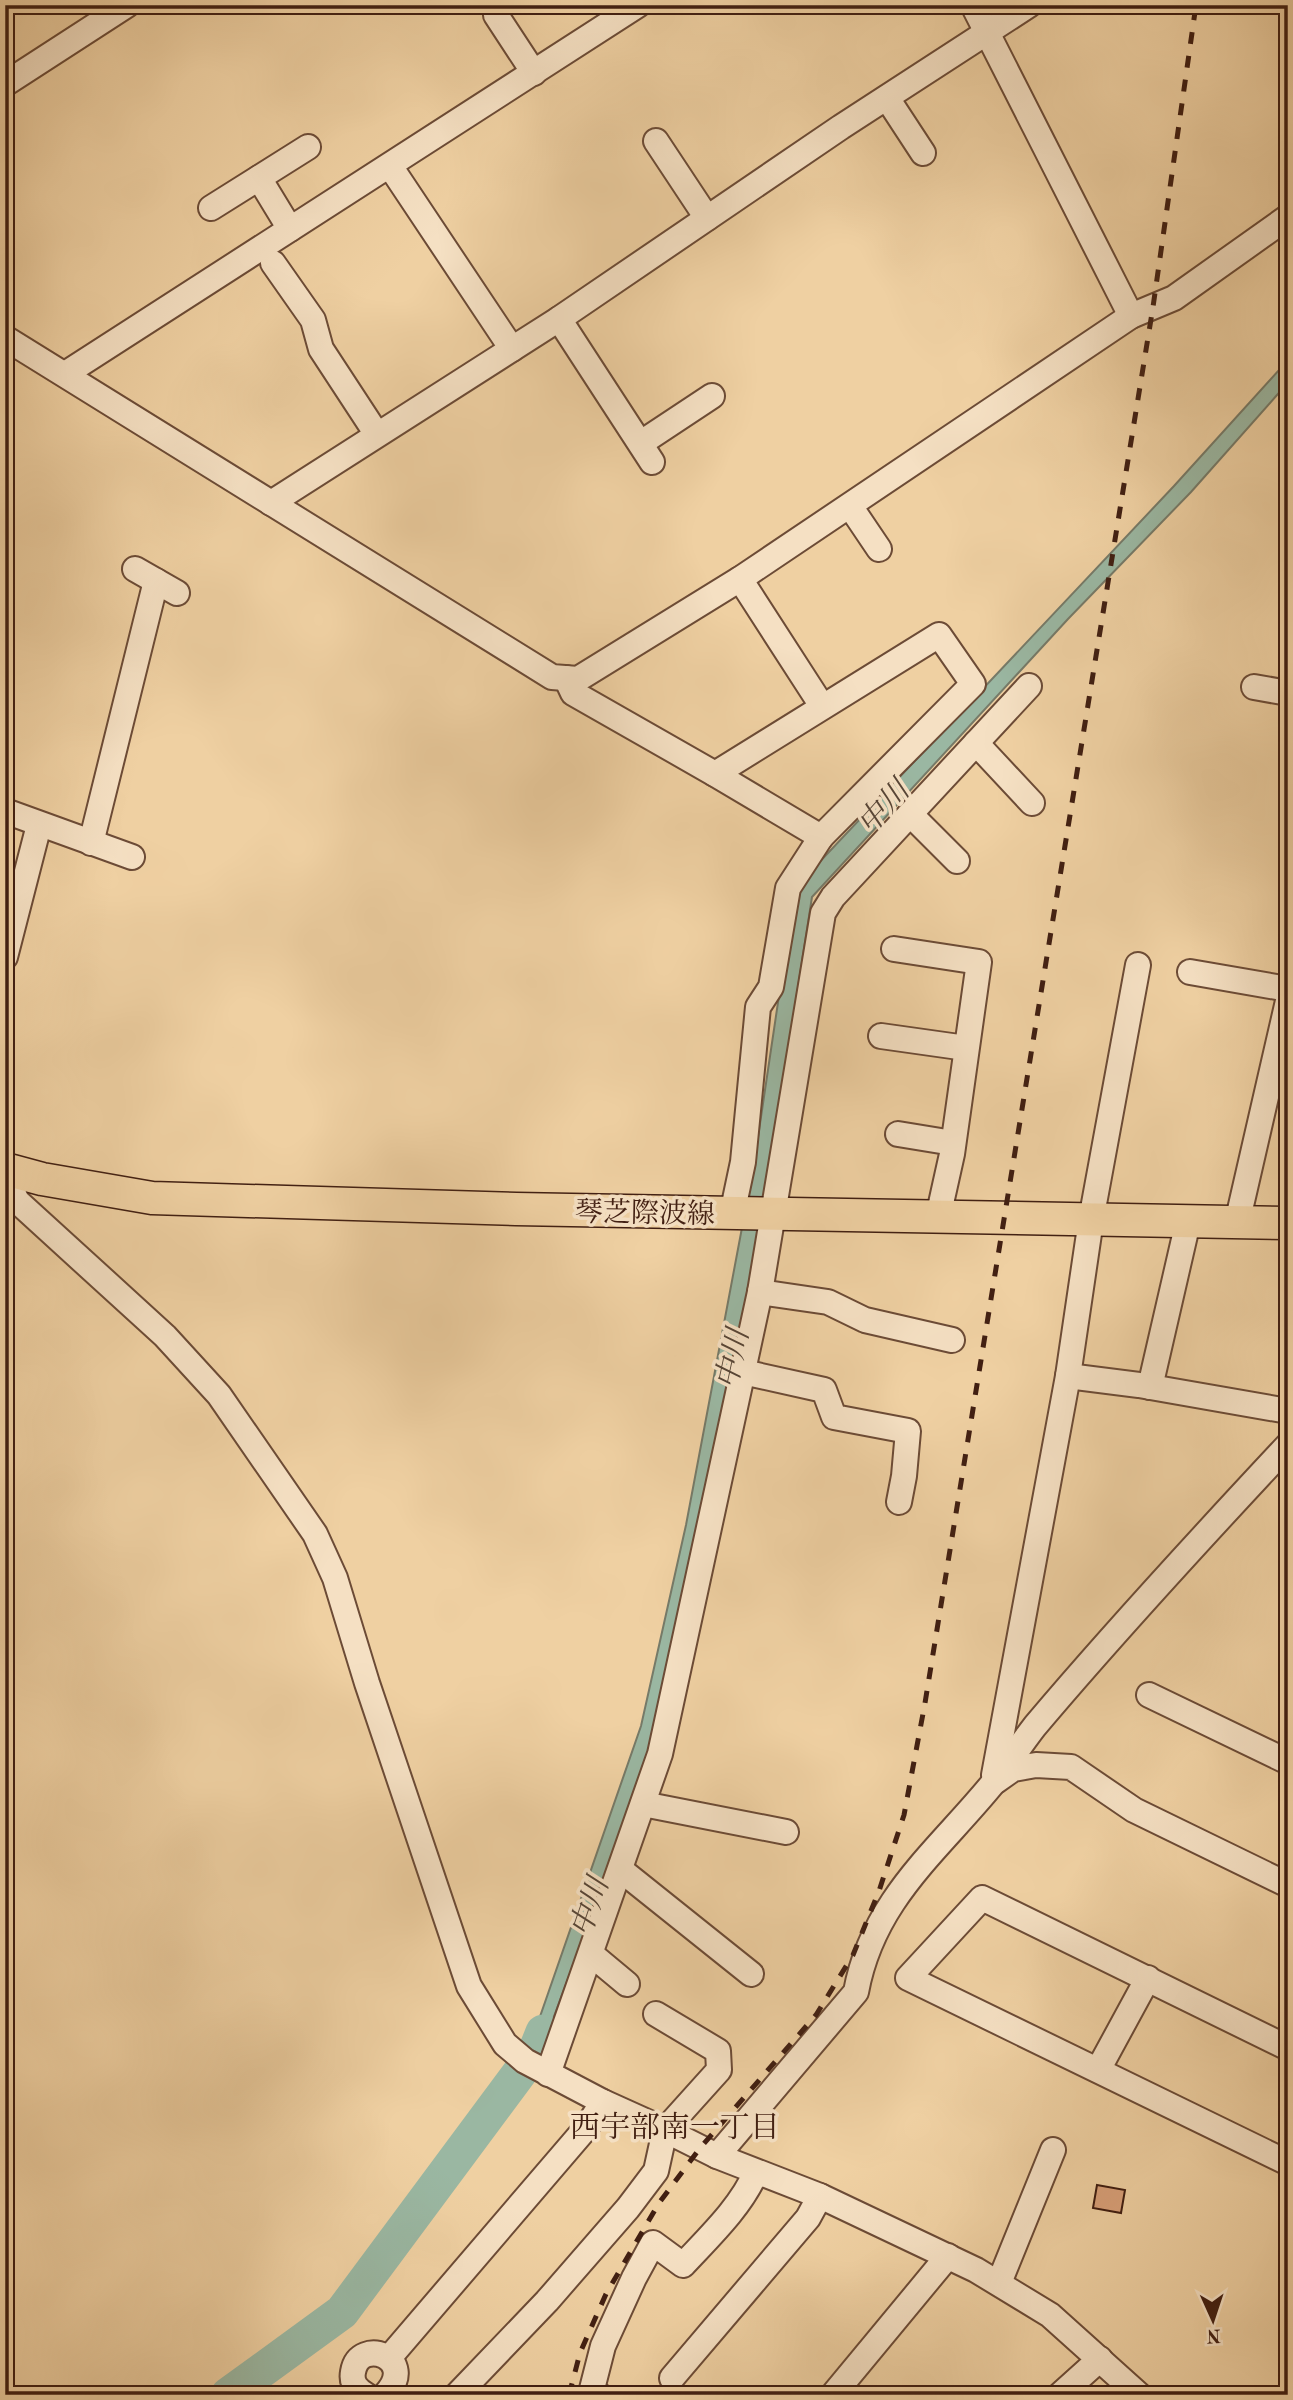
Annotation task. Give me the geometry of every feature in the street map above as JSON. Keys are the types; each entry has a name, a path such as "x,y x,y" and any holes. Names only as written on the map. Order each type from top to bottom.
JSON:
{"main road":[{"name":"琴芝際波線","path":"5,1169 42,1179 152,1198 752,1214 1288,1223"}],"street":[{"path":"5,84 127,5"},
{"path":"65,374 638,5"},
{"path":"973,5 1130,316"},
{"path":"271,503 376,433 559,319 887,97 1029,5"},
{"path":"496,15 534,73"},
{"path":"887,97 923,153"},
{"path":"656,141 707,218"},
{"path":"211,208 308,148"},
{"path":"390,166 512,349"},
{"path":"259,178 290,229"},
{"path":"5,338 552,677 578,679 740,579 1130,316 1174,298 1288,217"},
{"path":"273,263 313,320 321,349 376,433"},
{"path":"559,319 646,453 712,396"},
{"path":"850,506 879,549"},
{"path":"92,843 146,575 177,593"},
{"path":"740,579 822,706"},
{"path":"548,2074 660,1754 760,1292 752,1214 743,1162 758,1007 771,987 780,949 788,888 821,838 973,684 939,635 715,774"},
{"path":"566,678 573,693 821,838"},
{"path":"752,1214 811,954 823,913 833,897 1029,686"},
{"path":"1254,687 1288,693"},
{"path":"976,743 1032,803"},
{"path":"5,811 132,857"},
{"path":"910,814 957,861"},
{"path":"5,957 39,825"},
{"path":"780,949 811,954"},
{"path":"894,949 979,962 953,1143 938,1217"},
{"path":"993,1783 1068,1376 1091,1220 1138,965"},
{"path":"1191,972 1288,989"},
{"path":"1237,1223 1288,1001"},
{"path":"881,1036 966,1048"},
{"path":"898,1134 953,1143"},
{"path":"5,1175 17,1201 165,1336 219,1395 315,1534 335,1578 367,1683 469,1986 505,2044 525,2061 603,2102 717,2156 820,2196 999,2283 1050,2315 1139,2395"},
{"path":"1150,1387 1188,1222"},
{"path":"760,1292 828,1302 865,1320 952,1340"},
{"path":"743,1372 824,1390 834,1417 908,1431 905,1476 898,1502"},
{"path":"1068,1376 1288,1411"},
{"path":"717,2156 856,1992 861,1966 880,1921 894,1897 993,1783 1060,1698 1183,1558 1288,1445"},
{"path":"1149,1696 1288,1762"},
{"path":"993,1783 1013,1769 1036,1765 1071,1767 1134,1810 1288,1885"},
{"path":"643,1804 786,1832"},
{"path":"621,1870 751,1974"},
{"path":"1288,2048 982,1898 908,1978 1288,2163"},
{"path":"591,1954 627,1984"},
{"path":"1098,2070 1148,1978"},
{"path":"457,2395 547,2301 628,2208 656,2171 666,2130 719,2070 718,2051 656,2014"},
{"path":"389,2358 586,2128 603,2102"},
{"path":"999,2283 1053,2150"},
{"path":"599,2395 592,2389 603,2346 653,2243 683,2265 749,2188 756,2172"},
{"path":"672,2378 808,2218 820,2196"},
{"path":"833,2395 948,2256"},
{"path":"358,2393 352,2378 354,2364 364,2355 377,2353 389,2358 396,2371 394,2385 385,2395"},
{"path":"1060,2395 1100,2360"}],"water":[{"path":"1288,360 1288,383 1191,492 1068,619 812,897 758,1245 650,1747 539,2057 527,2054 641,1726 686,1525 754,1164 795,888 1174,486"}],"building":[{"path":"1097,2185 1125,2190 1121,2213 1093,2208"}],"waterway":[{"name":"中川","path":"228,2395 342,2312 535,2052 543,2032"}],"railway":[{"path":"569,2395 580,2353 606,2294 659,2203 700,2148 816,2015 853,1955 879,1891 904,1815 925,1703 1153,307 1196,5"}],"district":[{"name":"西宇部南一丁目","path":"675,2127"}]}
